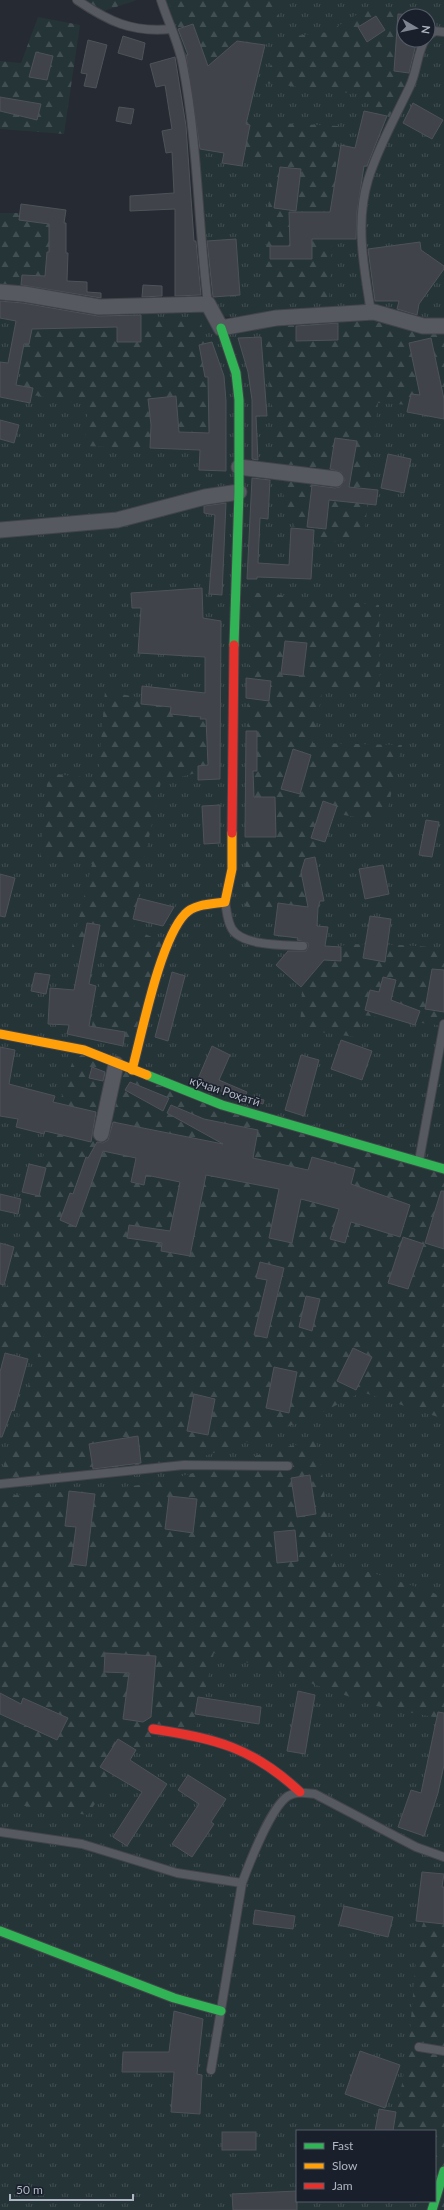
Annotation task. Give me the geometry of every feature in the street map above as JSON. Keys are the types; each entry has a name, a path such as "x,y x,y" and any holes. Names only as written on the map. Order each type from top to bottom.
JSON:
{"street":[{"path":"0,292 24,294 99,307 208,304 221,328 236,373 238,400 239,492 234,598 232,869 225,902 194,909 185,914 175,926 154,990 132,1070"},
{"path":"221,328 276,318 371,312 423,326 444,326"},
{"path":"239,467 336,479"},
{"path":"0,530 117,520 205,497 239,492"},
{"name":"кӯчаи Роҳатӣ","path":"0,1034 84,1050 222,1105 444,1169"},
{"path":"101,1134 116,1064"},
{"path":"153,1729 227,1744 257,1756 282,1773 300,1792"},
{"path":"0,1931 174,1998 221,2011"},
{"path":"436,2197 444,2171"}],"lane":[{"path":"76,0 101,16 121,25 143,29 171,29"},
{"path":"161,0 181,55 185,75 192,129 208,304"},
{"path":"371,312 362,239 363,198 372,169 414,77 421,48"},
{"path":"225,902 231,928 241,937 265,943 303,946"},
{"path":"419,1162 444,1024"},
{"path":"0,1484 184,1465 288,1466"},
{"path":"211,2070 242,1883 252,1855 279,1805 288,1796 300,1792 315,1794 416,1847 444,1857"},
{"path":"0,1832 82,1844 177,1873 242,1883"},
{"path":"419,2047 444,2050"}],"green space":[{"path":"72,0 137,0 95,14"},
{"path":"163,0 444,0 444,323 374,309 247,318 217,316 207,269 184,57"},
{"path":"168,0 275,0 281,27 237,48 198,84"},
{"path":"382,8 396,8 396,48 416,48 419,59 391,119 358,94 265,83 279,38 328,32 361,12"},
{"path":"38,17 80,25 64,134 0,129 0,61 21,63"},
{"path":"238,121 338,126 329,299 264,296 271,159 236,157"},
{"path":"0,213 56,213 58,290 0,285"},
{"path":"0,291 59,303 213,306 227,327 337,314 444,324 444,2210 0,2210"},
{"path":"24,315 200,318 220,416 224,452 85,446 88,404 20,393"},
{"path":"354,317 429,334 444,332 444,407 378,403 364,538 305,545 286,510 275,444 264,326"},
{"path":"250,592 379,605 380,692 323,687 313,743 402,745 385,822 326,812 308,923 245,906"},
{"path":"105,691 220,713 219,767 161,782 140,879 134,929 163,942 134,1042 90,1035 105,959 72,947 92,864 40,857 48,773 98,779"},
{"path":"347,944 401,945 444,948 444,1026 363,1015 361,1038 300,1029 303,972 324,953"},
{"path":"89,1048 160,1081 444,1163 444,1419 362,1392 319,1414 262,1437 186,1462 0,1483 0,1477 49,1321 40,1347 0,1347 0,1313 24,1219 72,1063"},
{"path":"316,1440 323,1479 330,1553 339,1571 370,1572 432,1592 444,1599 444,1719 376,1706 267,1668 214,1653 196,1729 159,1736 123,1758 88,1815 18,1805 0,1794 0,1496 88,1491 139,1485 184,1476"},
{"path":"433,1899 444,1902 444,2210 434,2210 434,2202 436,2202 436,2130 394,2130 409,2042 418,1936"}],"building":[{"path":"376,16 385,30 367,42 358,27"},
{"path":"193,24 208,66 237,41 265,45 246,124 250,125 242,166 222,163 224,153 200,149 186,55 188,55 178,29"},
{"path":"123,36 145,43 142,60 118,53"},
{"path":"88,40 107,45 96,88 84,86 87,74 81,73"},
{"path":"396,42 396,48 415,48 409,73 394,71"},
{"path":"36,52 53,56 47,80 29,77"},
{"path":"175,57 186,126 194,241 196,241 201,295 175,296 175,209 130,211 130,196 174,193 172,152 166,153 162,131 172,129 165,85 156,87 150,64"},
{"path":"0,97 41,104 37,120 0,111"},
{"path":"413,103 443,120 432,139 403,123"},
{"path":"119,107 134,109 131,124 116,121"},
{"path":"364,111 387,116 367,166 364,166 357,212 356,239 312,239 312,259 270,259 270,246 290,246 289,212 330,212 341,145 355,148"},
{"path":"280,167 301,169 296,211 274,208"},
{"path":"21,204 66,210 64,223 66,223 66,253 68,253 67,281 87,282 87,292 101,293 101,298 21,285 22,275 45,276 47,252 49,252 49,224 19,220"},
{"path":"236,239 240,295 213,297 207,241"},
{"path":"420,242 421,250 444,266 444,269 419,304 417,315 397,309 399,301 375,301 368,249"},
{"path":"143,285 162,286 162,296 142,297"},
{"path":"0,301 23,303 98,316 141,315 141,342 117,342 117,327 32,329 29,344 24,344 16,385 33,388 30,403 0,397 0,362 8,363 16,321 0,318"},
{"path":"338,323 338,340 296,341 296,326"},
{"path":"261,337 267,416 256,416 258,460 252,459 252,400 248,372 238,338"},
{"path":"431,338 444,399 444,419 407,412 411,394 420,395 409,343"},
{"path":"212,342 224,376 226,401 226,471 199,470 200,450 150,448 151,425 148,399 176,396 179,432 209,433 208,377 205,377 199,345"},
{"path":"0,420 19,425 14,443 0,439"},
{"path":"335,438 357,441 349,487 378,490 376,505 329,500 326,529 307,527 312,485 335,488 340,487 345,480 341,472 330,469"},
{"path":"388,454 411,459 404,493 381,488"},
{"path":"252,478 270,480 268,519 260,518 258,563 289,565 291,528 314,530 311,579 257,577 257,579 247,579"},
{"path":"226,503 222,595 209,594 215,515 204,513 204,506"},
{"path":"202,588 203,618 221,621 220,779 198,780 198,766 208,765 206,719 200,719 201,717 170,714 171,707 141,704 142,686 205,693 205,657 138,653 141,608 132,608 131,593"},
{"path":"285,641 307,643 303,676 281,674"},
{"path":"246,678 271,681 269,701 246,698"},
{"path":"246,731 257,731 257,771 253,771 254,797 275,797 276,837 245,837"},
{"path":"293,749 311,755 300,794 281,789"},
{"path":"323,801 337,806 325,842 311,838"},
{"path":"220,805 220,843 204,844 202,806"},
{"path":"426,820 439,822 432,857 419,855"},
{"path":"315,857 324,901 320,901 318,908 317,926 328,927 325,946 341,947 341,961 324,960 301,987 276,965 288,951 306,951 308,943 297,940 298,938 274,935 278,903 308,907 301,872 305,859"},
{"path":"383,865 389,894 365,899 359,869"},
{"path":"0,874 15,878 5,917 0,916"},
{"path":"138,898 174,907 163,926 133,919"},
{"path":"370,916 391,919 385,962 363,958"},
{"path":"87,923 100,925 89,984 96,986 89,1026 125,1032 123,1046 67,1034 69,1025 48,1024 50,988 74,990"},
{"path":"432,969 444,970 444,1012 425,1009"},
{"path":"172,972 185,976 168,1041 155,1037"},
{"path":"35,973 50,975 46,994 31,991"},
{"path":"383,977 396,980 391,1000 420,1011 415,1025 365,1010 370,990 379,992"},
{"path":"341,1040 372,1051 362,1080 331,1069"},
{"path":"212,1046 230,1055 219,1080 247,1092 245,1096 264,1100 263,1104 226,1093 197,1081"},
{"path":"0,1047 15,1050 9,1084 55,1096 53,1102 96,1112 91,1142 45,1131 44,1134 16,1127 18,1119 0,1116"},
{"path":"301,1055 319,1060 304,1116 285,1110"},
{"path":"92,1067 105,1072 103,1081 89,1078"},
{"path":"130,1082 169,1098 163,1111 125,1090"},
{"path":"171,1105 204,1119 258,1130 253,1158 308,1170 312,1157 355,1169 351,1184 410,1205 400,1237 351,1222 345,1243 330,1239 339,1209 301,1199 292,1243 269,1238 279,1189 206,1175 190,1256 161,1251 162,1243 127,1238 129,1225 170,1231 180,1182 146,1175 144,1185 131,1182 136,1158 103,1151 76,1227 60,1220 70,1193 73,1194 86,1157 88,1158 97,1142 103,1143 108,1140 113,1122 223,1144 167,1113"},
{"path":"29,1164 46,1168 39,1196 22,1192"},
{"path":"441,1191 444,1191 444,1249 425,1243"},
{"path":"0,1194 21,1199 18,1214 0,1210"},
{"path":"403,1237 424,1244 408,1289 388,1283"},
{"path":"0,1243 14,1247 4,1285 0,1284"},
{"path":"260,1262 284,1268 267,1338 254,1335 267,1280 256,1278"},
{"path":"306,1296 320,1299 312,1331 299,1327"},
{"path":"353,1348 372,1357 356,1390 337,1381"},
{"path":"5,1353 28,1359 14,1411 12,1410 2,1437 0,1437 0,1372"},
{"path":"274,1367 297,1372 289,1413 266,1408"},
{"path":"194,1394 215,1399 208,1435 187,1431"},
{"path":"138,1436 141,1463 93,1469 89,1444"},
{"path":"310,1475 316,1514 297,1517 291,1478"},
{"path":"69,1491 95,1494 86,1566 71,1564 76,1527 65,1526"},
{"path":"169,1496 197,1499 193,1533 165,1529"},
{"path":"295,1530 298,1561 277,1563 274,1532"},
{"path":"105,1653 156,1656 151,1717 143,1722 123,1719 129,1673 104,1672"},
{"path":"298,1691 315,1695 305,1754 287,1751"},
{"path":"0,1693 21,1704 23,1698 68,1718 57,1740 0,1714"},
{"path":"198,1697 261,1707 259,1724 195,1714"},
{"path":"438,1712 444,1713 444,1765 438,1793 424,1836 398,1827 411,1790 421,1793"},
{"path":"118,1739 136,1750 130,1760 167,1784 127,1846 113,1837 142,1792 100,1767"},
{"path":"188,1775 226,1799 211,1822 214,1824 192,1857 172,1844 199,1804 178,1790"},
{"path":"422,1872 444,1874 442,1887 444,1887 444,1924 416,1921"},
{"path":"344,1906 393,1917 388,1937 339,1925"},
{"path":"255,1910 295,1916 293,1929 253,1924"},
{"path":"174,2011 203,2019 197,2074 202,2075 200,2114 171,2112 174,2072 122,2072 123,2052 169,2052"},
{"path":"360,2051 400,2065 385,2108 345,2094"},
{"path":"379,2109 396,2112 393,2130 375,2130"},
{"path":"222,2132 256,2132 256,2150 222,2150"},
{"path":"296,2191 297,2210 233,2210 232,2194"}],"traffic: fast":[{"path":"221,328 236,373 239,400 239,492 234,645"},
{"path":"147,1075 222,1105 444,1169"},
{"path":"0,1931 174,1998 221,2011"},
{"path":"436,2197 444,2171"},
{"path":"432,2210 434,2202"}],"traffic: slow":[{"path":"132,1070 160,965 176,927 185,914 193,908 225,902 232,869 232,833"},
{"path":"0,1034 84,1050 147,1075"}],"traffic: jam":[{"path":"232,833 234,645"},
{"path":"153,1729 215,1741 232,1747 266,1765 300,1792"}]}
